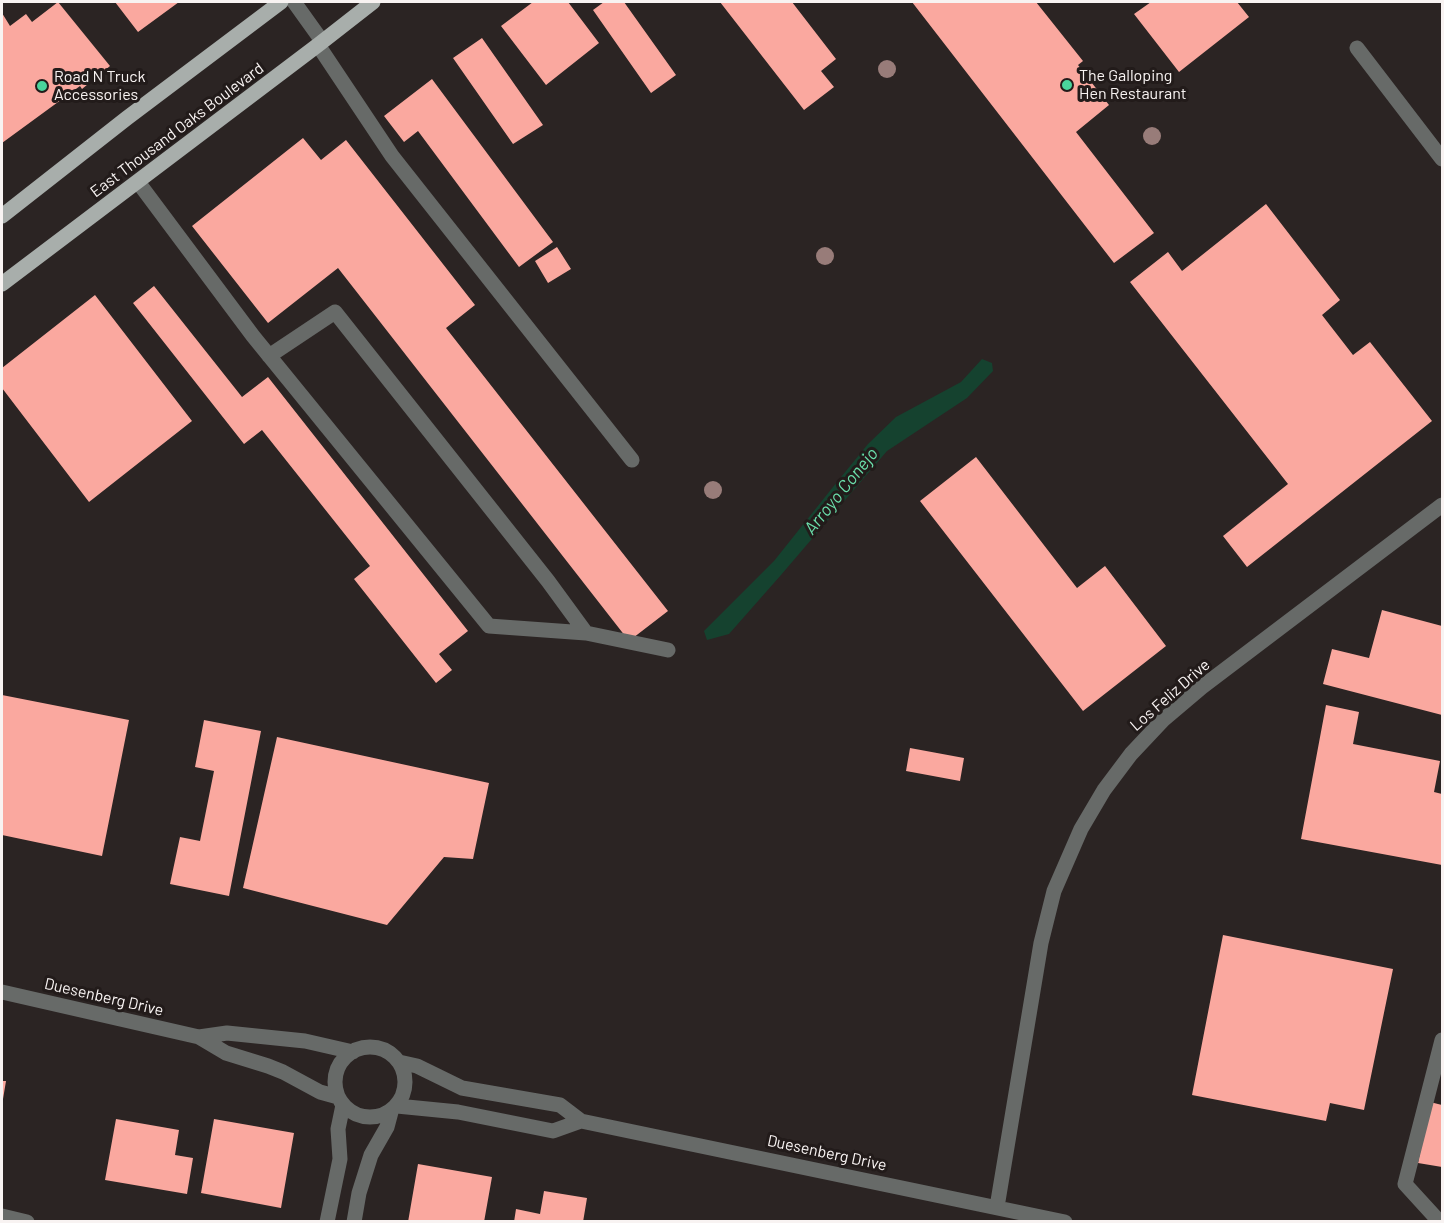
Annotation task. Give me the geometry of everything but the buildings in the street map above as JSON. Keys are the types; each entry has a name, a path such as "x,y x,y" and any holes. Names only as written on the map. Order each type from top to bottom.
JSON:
{"main road":[{"path":"2,216 281,2"},
{"name":"East Thousand Oaks Boulevard","path":"2,284 373,2"}],"street":[{"path":"294,2 393,156 632,460"},
{"path":"1357,48 1443,159"},
{"path":"138,182 269,356 489,626 586,633 668,650"},
{"path":"269,356 335,312 548,581 586,633"},
{"name":"Los Feliz Drive","path":"997,1207 1041,943 1051,901 1081,829 1104,790 1139,745 1163,720 1202,687 1443,505"},
{"name":"Duesenberg Drive","path":"2,992 199,1037 226,1053 283,1072 340,1101 350,1112 360,1116 371,1118 382,1116 394,1109 458,1112 553,1131 581,1121"},
{"name":"Duesenberg Drive","path":"199,1037 227,1033 305,1041 353,1052 375,1047 393,1054 399,1062 417,1066 462,1088 560,1105 581,1121 1065,1221"},
{"path":"1436,1221 1437,1219 1405,1184 1443,1040"},
{"path":"327,1221 339,1159 340,1101 335,1087 335,1077 345,1058 353,1052"},
{"path":"354,1221 359,1193 371,1155 403,1096 406,1084 405,1072 399,1062"},
{"path":"2,1216 27,1221"}],"water":[{"name":"Arroyo Conejo","path":"982,359 992,363 993,371 967,398 887,451 729,634 707,640 704,631 774,561 868,444 896,417 961,382"}],"place":[{"name":"The Galloping Hen Restaurant","path":"1067,85"},
{"name":"Road N Truck Accessories","path":"42,86"}]}
